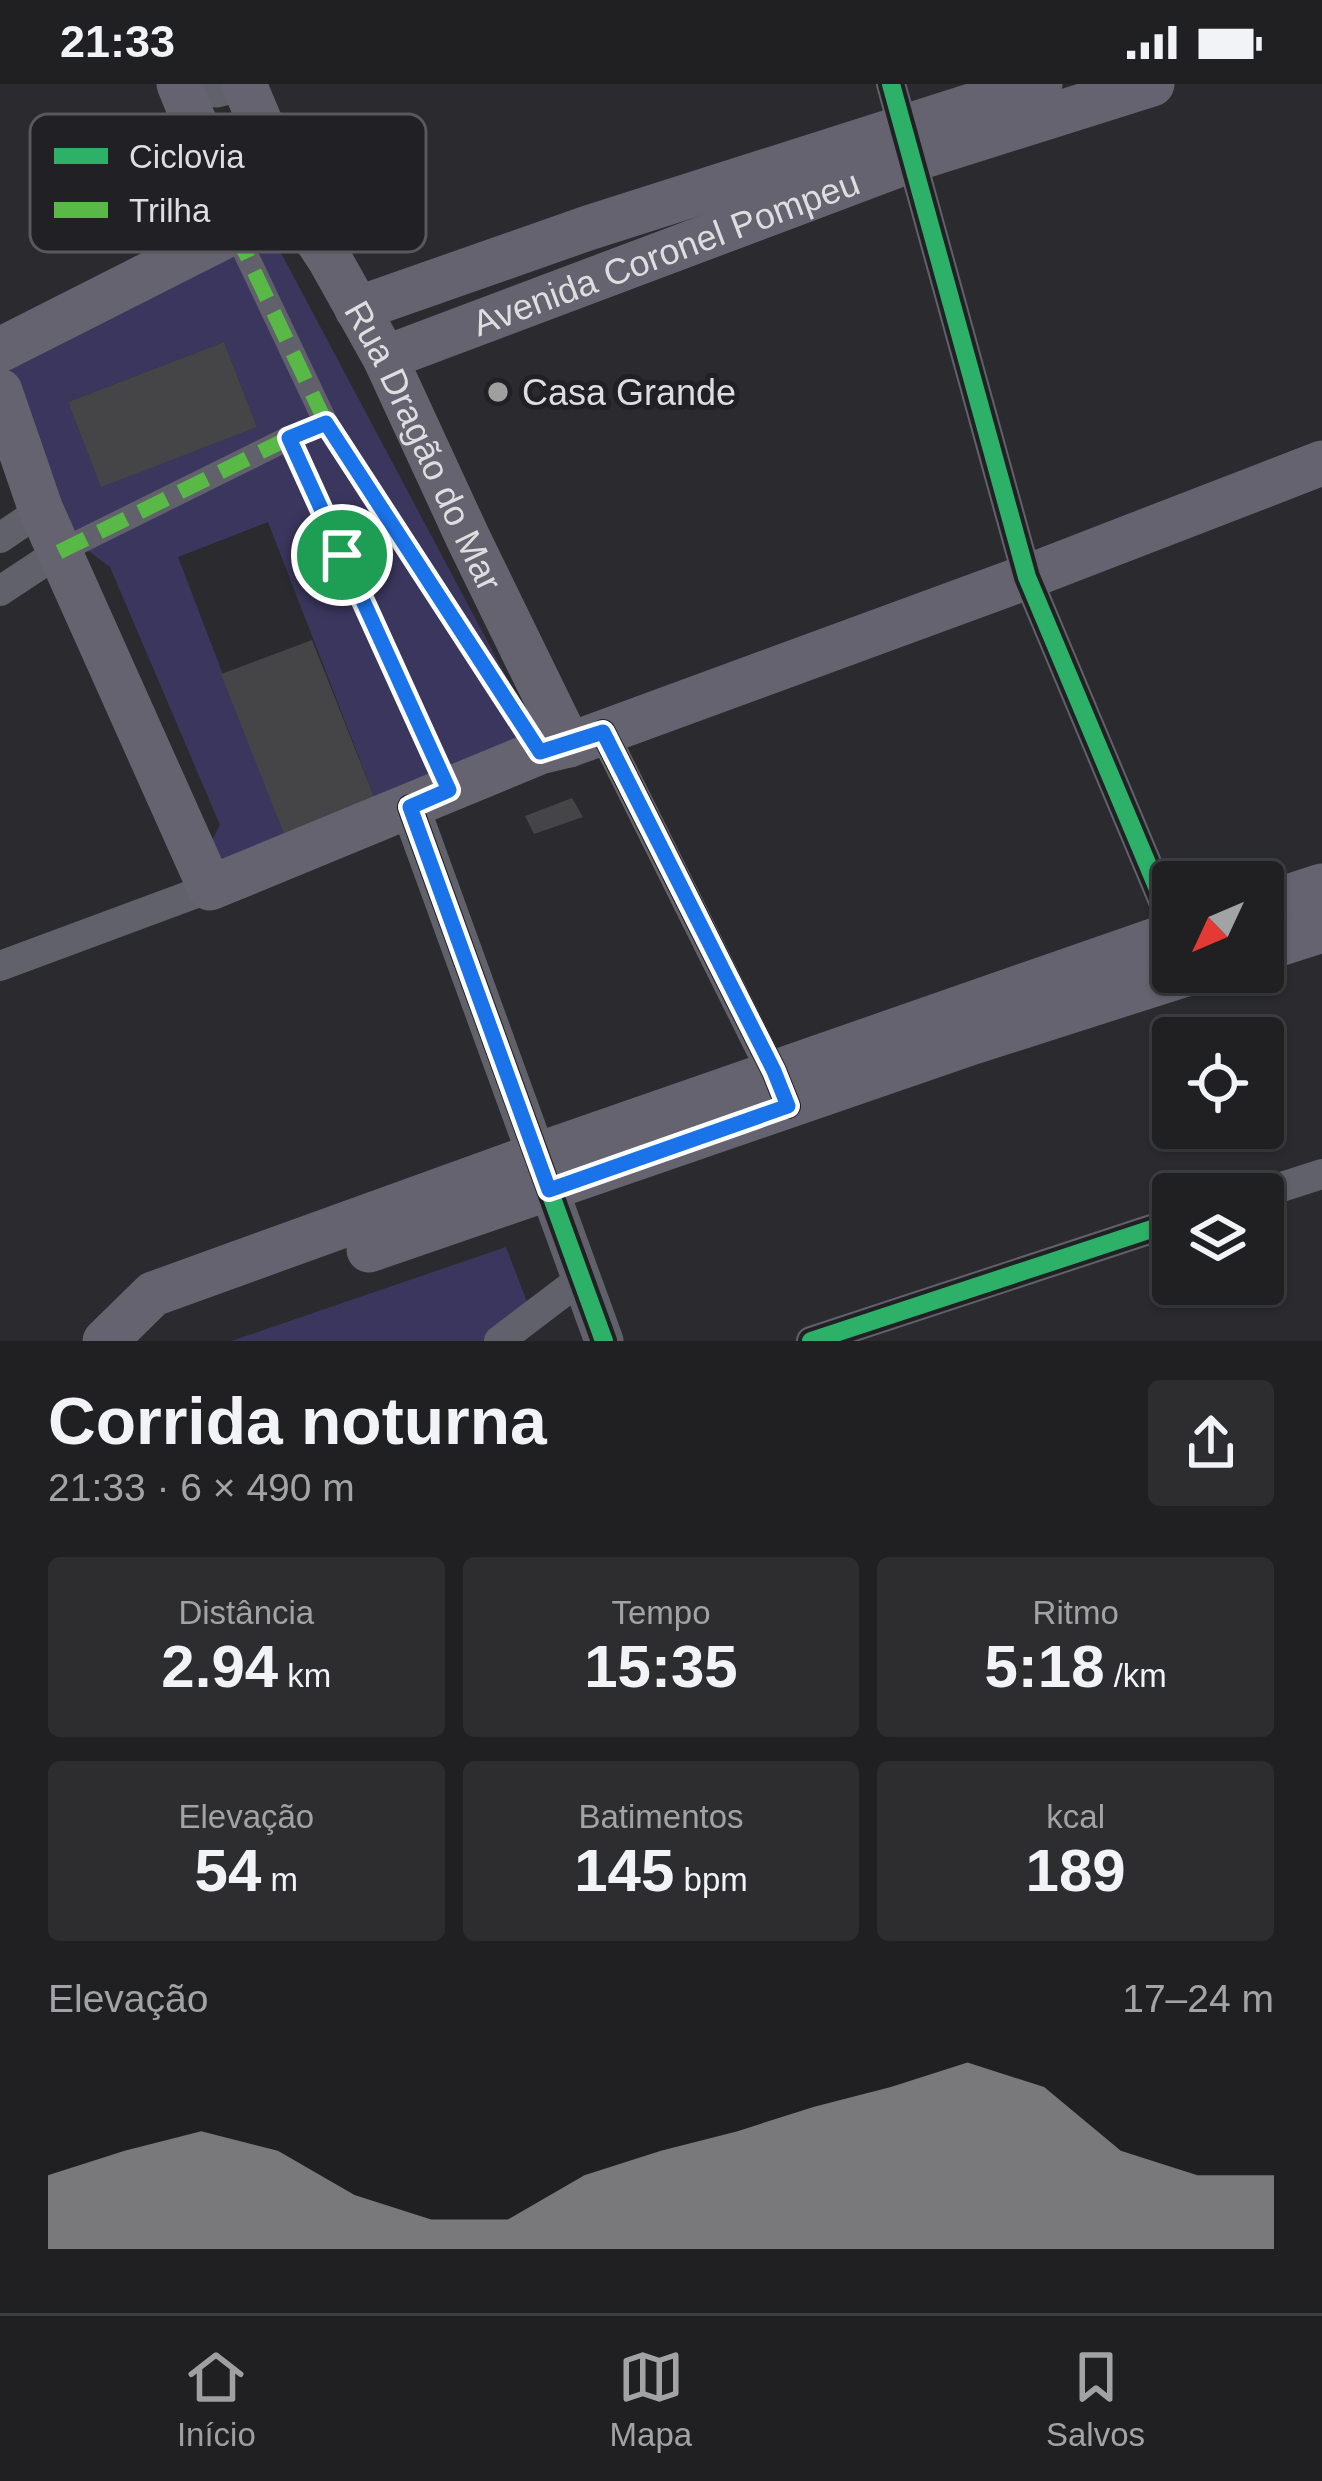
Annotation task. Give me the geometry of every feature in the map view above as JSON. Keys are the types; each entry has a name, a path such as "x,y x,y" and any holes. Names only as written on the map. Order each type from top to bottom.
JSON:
{"main road":[{"path":"179,84 191,114"},
{"name":"Rua Dragão do Mar","path":"244,84 257,114"},
{"name":"Avenida Coronel Pompeu","path":"357,309 587,228 1040,84"},
{"name":"Avenida Coronel Pompeu","path":"386,358 903,124 1152,84"},
{"path":"0,350 194,252"},
{"name":"Rua Dragão do Mar","path":"326,252 386,358 468,538 571,743"},
{"path":"0,391 40,510 210,888 571,743 1027,577 1322,463"},
{"path":"1284,905 1320,906"},
{"path":"1284,933 1320,906"},
{"path":"118,1329 153,1294 542,1173 781,1089 1152,938"},
{"path":"781,1089 973,1042 1152,984"}],"street":[{"path":"202,84 216,88 233,84"},
{"path":"903,124 1027,577 1152,878"},
{"path":"245,252 326,423 571,743"},
{"path":"0,591 59,552 326,423"},
{"path":"289,438 430,799 542,1173 604,1341"},
{"path":"0,538 40,510"},
{"name":"Rua Dragão do Mar","path":"571,743 781,1089"},
{"path":"0,966 210,888"},
{"path":"1284,1186 1322,1174"},
{"path":"811,1341 1152,1229"},
{"path":"500,1341 582,1278"}],"shaded area":[{"path":"235,252 281,252 541,742 377,804 268,522 178,557 286,839 224,868 208,848 220,825 110,567 68,536 2,381 12,348","holes":["224,342 257,427 101,486 68,402"]},
{"path":"506,1247 534,1320 487,1341 231,1341"}],"building":[{"path":"224,342 257,427 101,487 68,402"},
{"path":"312,640 377,804 286,839 221,674"},
{"path":"572,798 583,817 534,834 525,816"}],"marked path":[{"path":"245,252 326,423 540,752"},
{"path":"59,552 326,423"},
{"path":"289,438 449,790"}],"cycle path":[{"path":"891,84 1027,577 1152,875"},
{"path":"603,732 788,1106"},
{"path":"410,807 604,1341"},
{"path":"811,1341 1152,1229"}],"place":[{"name":"Casa Grande","path":"498,392"}],"route":[{"path":"326,423 540,752 603,732 788,1106 549,1190 410,807 449,790 342,555 289,438 326,423"}]}
